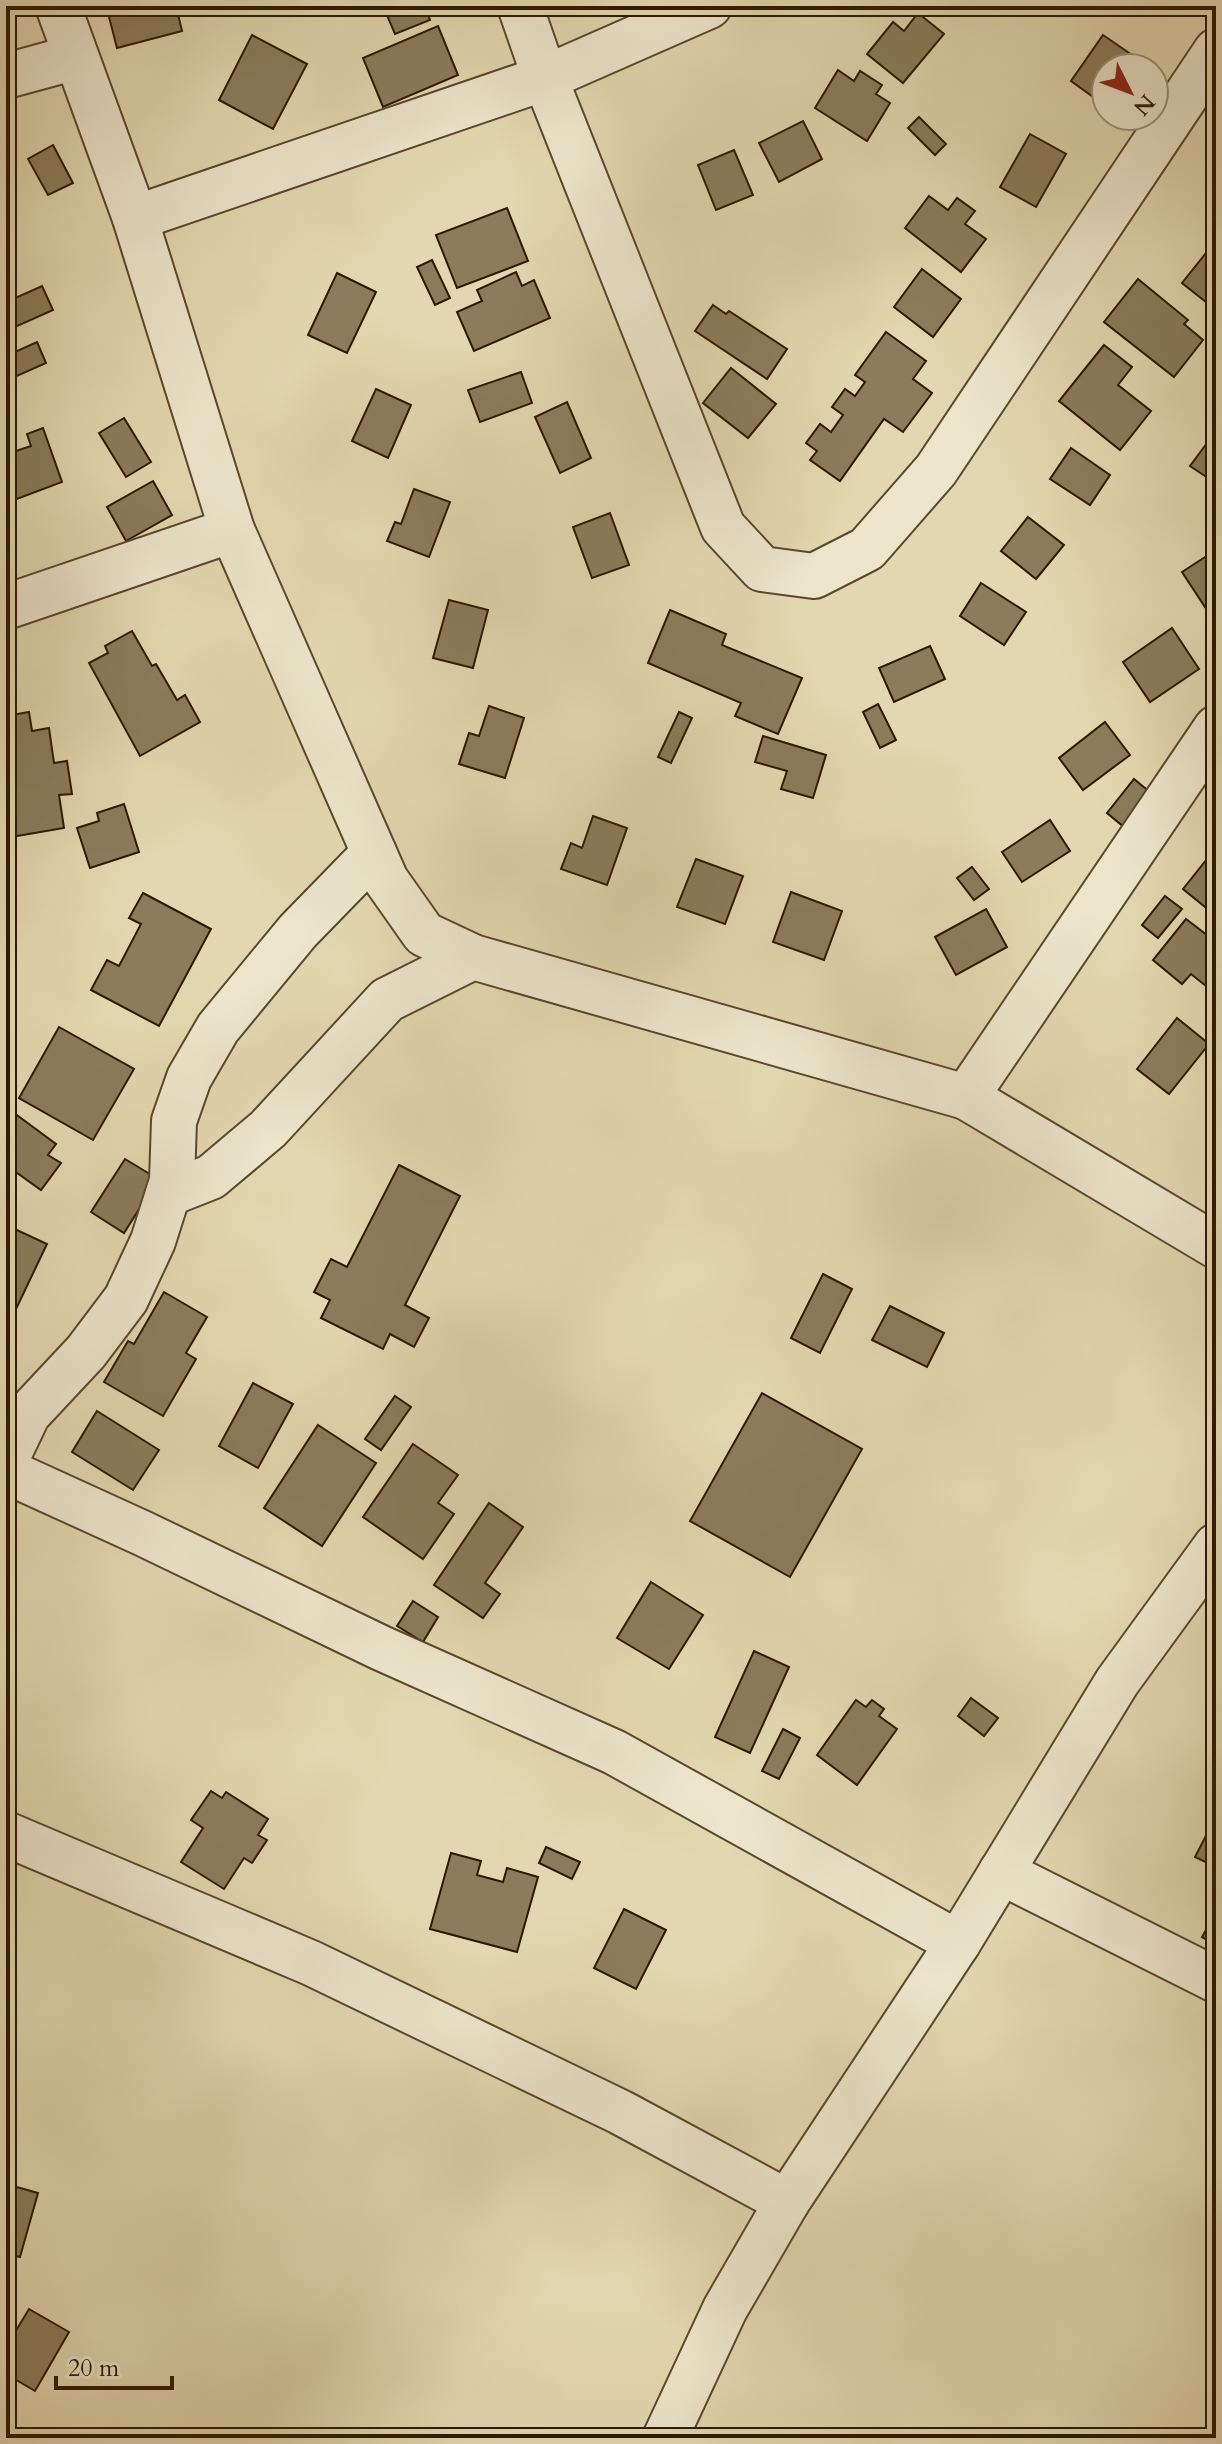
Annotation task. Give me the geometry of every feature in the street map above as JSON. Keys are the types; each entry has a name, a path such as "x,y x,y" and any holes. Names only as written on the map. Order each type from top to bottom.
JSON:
{"street":[{"path":"58,6 135,218 232,530 386,880 424,934 473,957 966,1097 1216,1246"},
{"path":"520,6 545,78 723,527 762,569 814,576 867,549 936,470 1216,51"},
{"path":"135,218 545,78 709,6"},
{"path":"6,76 76,57"},
{"path":"6,607 232,530"},
{"path":"966,1097 1216,728"},
{"path":"6,1460 28,1414 86,1352 126,1299 153,1241 172,1181 174,1121 189,1078 218,1028 298,931 374,853"},
{"path":"168,1194 211,1177 268,1129 387,1000 473,957"},
{"path":"6,1471 381,1648 614,1752 958,1943"},
{"path":"665,2438 725,2309 787,2202 958,1943 1117,1682 1216,1546"},
{"path":"6,1834 311,1963 620,2112 787,2202"},
{"path":"1001,1872 1216,1980"}],"building":[{"path":"135,6 176,6 182,31 117,48 108,13"},
{"path":"383,6 425,6 430,20 395,34"},
{"path":"918,13 944,34 903,83 867,54 893,22 904,31"},
{"path":"438,26 458,75 383,107 363,58"},
{"path":"252,35 307,64 273,129 219,100"},
{"path":"1103,35 1128,52 1091,52"},
{"path":"1090,54 1090,95 1071,81"},
{"path":"838,70 854,81 860,71 882,85 876,94 890,103 867,141 815,108"},
{"path":"919,117 946,144 935,155 908,128"},
{"path":"803,121 822,159 779,182 759,143"},
{"path":"1030,134 1066,154 1036,207 1000,187"},
{"path":"53,145 73,183 48,195 28,159"},
{"path":"734,150 753,195 716,210 698,165"},
{"path":"929,196 948,210 957,198 975,211 965,224 986,239 961,272 905,228"},
{"path":"507,208 528,261 457,288 436,235"},
{"path":"1206,253 1216,261 1216,310 1182,283"},
{"path":"432,260 450,298 435,305 417,267"},
{"path":"922,269 961,299 933,337 894,307"},
{"path":"516,272 522,286 534,280 550,318 474,351 457,312 482,301 477,290"},
{"path":"337,273 376,292 347,353 308,335"},
{"path":"1138,279 1188,320 1184,324 1203,340 1174,377 1104,322"},
{"path":"42,286 53,310 6,331 6,297 9,295 11,300"},
{"path":"713,305 726,314 729,311 787,349 767,379 695,331"},
{"path":"886,332 926,361 913,379 932,393 903,432 884,419 840,481 810,460 817,451 806,443 820,424 831,432 843,415 832,407 845,389 855,396 865,382 855,375"},
{"path":"37,342 46,363 10,379 6,356"},
{"path":"1104,345 1132,367 1118,385 1151,411 1120,450 1059,401"},
{"path":"731,368 776,404 748,438 703,403"},
{"path":"521,372 532,403 480,422 468,390"},
{"path":"376,389 411,405 388,458 352,441"},
{"path":"567,402 591,458 560,473 535,417"},
{"path":"124,418 151,462 126,477 99,433"},
{"path":"43,428 62,482 6,503 6,443 10,453 31,446 27,434"},
{"path":"1216,431 1216,473 1211,480 1190,466"},
{"path":"1071,448 1110,475 1090,505 1050,479"},
{"path":"153,481 172,515 126,541 107,507"},
{"path":"414,489 450,502 429,557 387,541 395,522 401,524"},
{"path":"610,513 629,565 592,578 573,527"},
{"path":"1028,517 1064,545 1036,579 1001,551"},
{"path":"1216,550 1216,599 1205,607 1182,572"},
{"path":"981,583 1026,612 1004,645 960,616"},
{"path":"449,600 488,610 473,668 433,658"},
{"path":"670,610 726,634 722,645 802,678 778,734 735,716 741,703 648,663"},
{"path":"1172,628 1199,669 1150,702 1123,662"},
{"path":"132,631 177,700 185,695 200,722 140,756 89,663 108,653 105,646"},
{"path":"930,646 945,679 894,702 879,668"},
{"path":"878,704 896,740 880,748 863,712"},
{"path":"489,706 524,718 505,778 459,764 469,733 479,736"},
{"path":"29,712 32,731 49,728 54,763 67,761 72,794 59,795 64,828 11,837 6,803 6,716"},
{"path":"679,712 692,718 671,763 658,757"},
{"path":"1105,722 1130,755 1083,790 1059,758"},
{"path":"763,736 826,755 813,798 781,789 787,771 755,762"},
{"path":"1134,779 1157,798 1130,832 1107,813"},
{"path":"124,804 139,852 90,868 77,828 99,821 97,813"},
{"path":"593,816 627,828 607,885 561,869 571,843 582,848"},
{"path":"1050,820 1070,851 1022,882 1002,852"},
{"path":"1216,850 1216,916 1183,889"},
{"path":"696,859 743,876 725,924 677,907"},
{"path":"972,867 989,889 974,900 957,878"},
{"path":"791,892 842,911 824,960 773,942"},
{"path":"143,893 211,929 159,1026 91,990 107,960 119,966 141,924 129,918"},
{"path":"1165,896 1182,909 1158,938 1142,925"},
{"path":"986,909 1007,947 956,975 935,937"},
{"path":"1186,919 1216,942 1208,952 1216,958 1216,994 1191,974 1182,984 1153,960"},
{"path":"1177,1018 1209,1044 1169,1094 1137,1069"},
{"path":"59,1027 134,1069 93,1140 19,1098"},
{"path":"10,1110 56,1144 48,1155 61,1163 41,1190 6,1165 6,1116"},
{"path":"125,1159 158,1179 124,1233 91,1212"},
{"path":"399,1165 460,1196 405,1305 429,1318 414,1347 390,1334 383,1349 321,1318 330,1300 314,1292 331,1259 347,1267"},
{"path":"6,1225 47,1244 6,1330"},
{"path":"823,1274 852,1289 820,1353 791,1338"},
{"path":"164,1292 207,1317 186,1353 196,1359 163,1416 104,1382 128,1341 134,1344"},
{"path":"890,1306 944,1333 927,1367 872,1340"},
{"path":"253,1383 293,1404 258,1468 219,1446"},
{"path":"762,1393 862,1449 790,1577 690,1521"},
{"path":"395,1396 411,1407 381,1450 365,1439"},
{"path":"97,1411 159,1450 133,1490 72,1452"},
{"path":"318,1425 376,1463 322,1546 264,1508"},
{"path":"413,1444 458,1475 438,1503 454,1514 423,1559 363,1517"},
{"path":"489,1503 523,1527 485,1583 500,1594 483,1618 434,1585"},
{"path":"651,1582 703,1615 669,1669 617,1638"},
{"path":"413,1601 438,1617 423,1642 397,1626"},
{"path":"754,1651 789,1667 750,1753 715,1737"},
{"path":"971,1698 998,1718 984,1736 958,1716"},
{"path":"856,1700 866,1707 872,1700 884,1709 879,1716 897,1729 857,1785 817,1755"},
{"path":"783,1729 800,1738 779,1779 762,1771"},
{"path":"211,1791 222,1798 226,1792 268,1819 258,1835 267,1840 252,1863 244,1858 224,1889 181,1862 203,1828 191,1820"},
{"path":"1216,1816 1216,1867 1195,1857"},
{"path":"546,1847 580,1862 572,1879 539,1863"},
{"path":"451,1853 481,1861 477,1875 503,1882 507,1868 538,1877 517,1952 430,1929"},
{"path":"624,1909 666,1930 636,1989 594,1968"},
{"path":"1216,1912 1216,1945 1202,1937"},
{"path":"6,2184 38,2193 20,2257 6,2254"},
{"path":"29,2309 69,2332 35,2391 6,2374 6,2347"}]}
